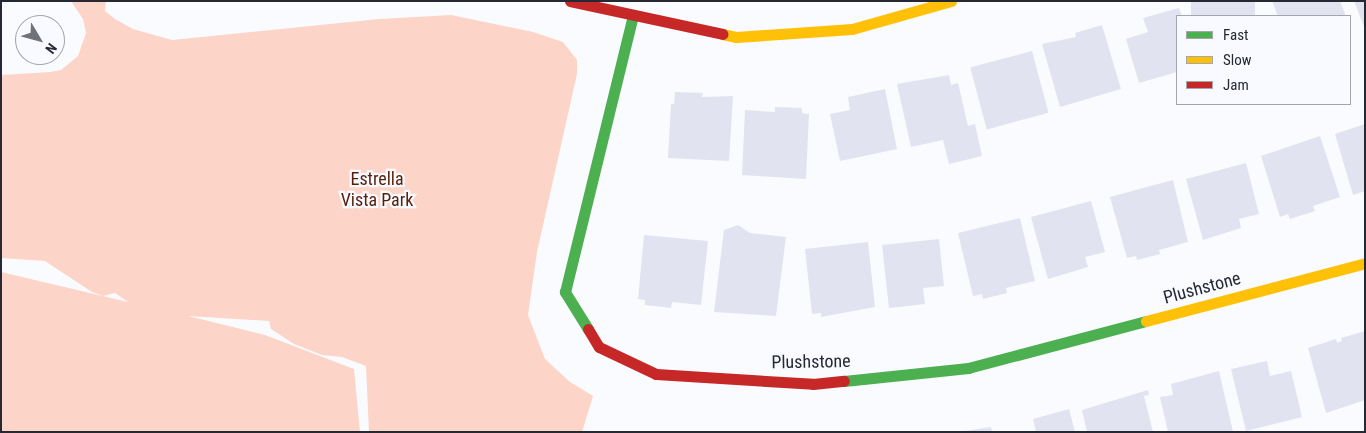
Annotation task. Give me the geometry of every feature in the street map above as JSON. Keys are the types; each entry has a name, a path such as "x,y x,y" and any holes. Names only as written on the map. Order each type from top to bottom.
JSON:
{"street":[{"path":"570,1 736,37 852,29 951,1"},
{"name":"Plushstone","path":"633,15 565,292 599,347 656,374 813,384 968,368 1365,263"}],"green space":[{"name":"Estrella Vista Park","path":"71,1 106,1 105,11 115,19 133,29 172,40 379,19 451,15 533,32 563,42 577,60 577,74 537,252 528,315 545,359 570,382 593,396 582,432 369,432 366,366 342,357 322,355 294,344 271,329 269,321 188,316 265,335 354,369 360,432 1,432 1,272 128,302 115,293 103,296 92,292 45,261 1,258 1,75 61,70 78,56 86,33 83,19"}],"building":[{"path":"1191,1 1255,1 1255,15 1191,15"},
{"path":"1272,1 1340,1 1346,15 1278,15"},
{"path":"1354,1 1365,1 1365,29"},
{"path":"1179,8 1182,15 1176,15 1176,72 1139,83 1126,39 1148,32 1143,18"},
{"path":"1102,25 1121,89 1060,107 1042,44 1076,37 1075,33"},
{"path":"1032,51 1049,113 987,129 970,68"},
{"path":"949,75 951,85 958,83 968,126 975,124 982,156 949,164 943,140 911,147 897,84"},
{"path":"885,89 897,149 840,161 830,114 850,110 848,97"},
{"path":"675,92 703,93 702,97 733,96 729,161 668,158 671,104 674,104"},
{"path":"775,107 802,108 802,113 809,114 806,179 742,175 745,110 775,112"},
{"path":"1365,124 1365,191 1353,195 1335,134"},
{"path":"1320,136 1340,197 1313,206 1315,211 1290,219 1288,214 1280,217 1261,156"},
{"path":"1246,163 1259,214 1239,219 1241,228 1203,240 1186,179"},
{"path":"1173,180 1188,242 1159,250 1160,254 1137,260 1136,256 1127,258 1110,197"},
{"path":"1091,201 1105,252 1085,257 1088,267 1048,279 1031,217"},
{"path":"1020,218 1035,281 1006,288 1007,293 983,299 982,294 973,296 958,233"},
{"path":"738,225 750,233 786,237 776,316 714,312 724,230"},
{"path":"644,235 708,241 701,305 672,302 671,308 645,305 645,300 638,299"},
{"path":"939,239 944,286 923,288 925,304 889,308 882,245"},
{"path":"868,242 875,307 821,317 821,313 812,314 805,249"},
{"path":"1365,331 1365,400 1326,413 1308,348 1336,339 1337,343 1342,341 1341,338"},
{"path":"1267,361 1270,376 1291,371 1302,417 1246,431 1231,369"},
{"path":"1219,371 1233,432 1168,432 1160,397 1173,395 1171,384"},
{"path":"1148,390 1149,395 1144,396 1153,432 1087,432 1082,410"},
{"path":"1069,409 1075,432 1036,432 1033,419"},
{"path":"991,427 992,432 965,432 965,431"}],"traffic: fast":[{"path":"588,329 565,292 633,15"},
{"path":"844,381 968,368 1146,321"}],"traffic: slow":[{"path":"722,34 736,37 852,29 951,1"},
{"path":"1146,321 1365,263"}],"traffic: jam":[{"path":"570,1 722,34"},
{"path":"588,329 599,347 656,374 813,384 844,381"}]}
